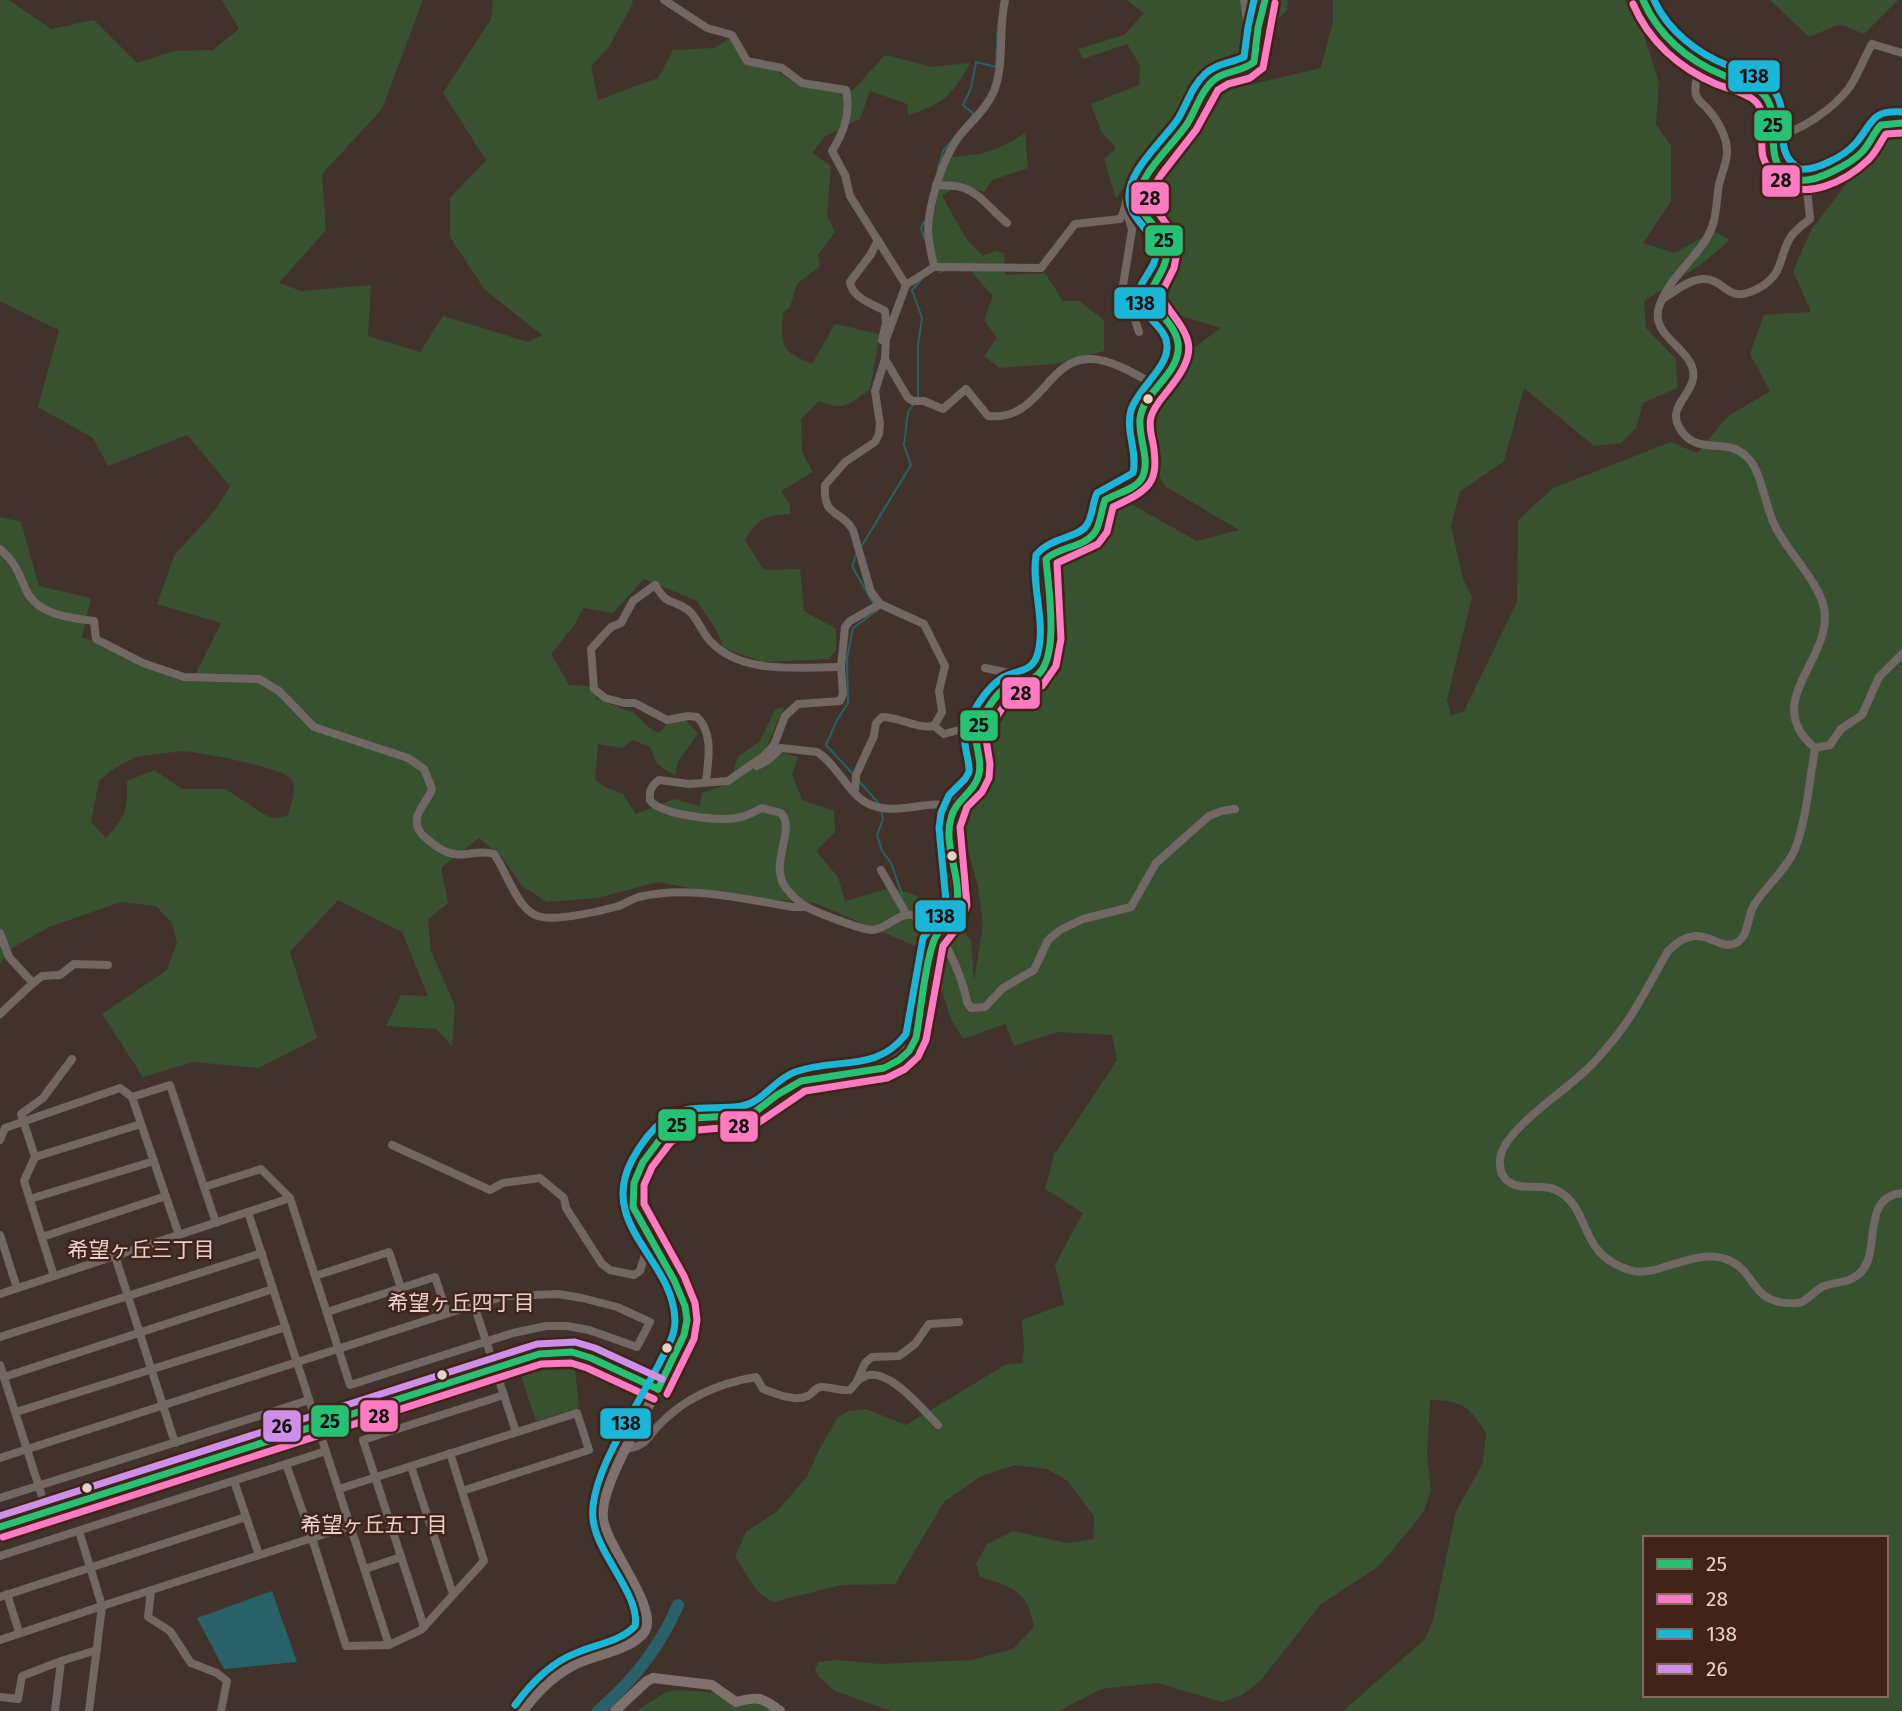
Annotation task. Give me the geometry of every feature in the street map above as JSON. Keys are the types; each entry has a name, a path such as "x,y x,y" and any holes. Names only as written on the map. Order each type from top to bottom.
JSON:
{"main road":[{"path":"523,1711 545,1684 560,1672 627,1645 646,1629 645,1605 609,1538 603,1507 626,1449 684,1335 687,1320 685,1306 674,1280 633,1207 633,1189 643,1163 664,1134 683,1121 751,1115 801,1081 884,1068 909,1051 916,1038 929,957 937,934 951,919 957,902 949,827 955,807 976,781 980,765 976,732 1000,692 1010,685 1037,677 1040,673 1050,649 1046,559 1052,552 1082,542 1093,535 1105,500 1136,485 1142,478 1144,471 1141,412 1176,359 1178,342 1174,331 1149,297 1168,251 1165,240 1142,208 1139,199 1141,189 1186,126 1207,88 1216,78 1249,67 1254,62 1265,0"},
{"path":"1643,0 1647,13 1660,29 1700,64 1763,94 1773,112 1771,151 1784,171 1795,178 1816,178 1856,157 1880,125 1886,122 1902,123"},
{"path":"0,1527 539,1354 572,1352 658,1389"},
{"path":"615,1711 647,1681 667,1678 712,1685 736,1702 756,1697 768,1701 780,1711"}],"street":[{"path":"664,0 707,28 732,35 747,61 782,68 802,83 846,90 848,114 840,139 832,151 845,175 850,196 906,285"},
{"path":"934,267 928,231 936,185 956,141 978,117 993,93 1000,72 999,37 1005,0"},
{"path":"1244,0 1250,41 1257,50"},
{"path":"1772,135 1779,136 1825,112 1849,88 1872,44 1902,53"},
{"path":"1700,64 1695,85 1697,99 1708,109 1725,135 1727,152 1718,189 1715,222 1704,242 1662,299 1657,313 1659,324 1688,360 1693,379 1678,407 1678,425 1689,440 1697,444 1731,446 1750,459 1757,472 1774,526 1824,607 1825,624 1819,643 1793,703 1797,728 1802,737 1815,748"},
{"path":"1139,332 1123,285 1132,230 1126,209 1129,189 1151,156 1180,128 1186,126"},
{"path":"1662,299 1693,281 1709,280 1732,294 1746,294 1769,282 1776,275 1795,231 1810,219 1806,180"},
{"path":"936,185 968,190 1007,223"},
{"path":"933,726 942,712 939,691 945,666 924,624 880,604 871,592 853,530 849,523 831,512 824,496 825,485 845,462 868,448 879,433 875,391 885,359 886,340 906,285 934,267 1041,268 1075,224 1117,220 1126,209"},
{"path":"878,240 850,282 857,295 885,311 886,323 882,337 886,349"},
{"path":"885,359 908,398 943,409 966,389 988,416 1001,417 1030,404 1049,380 1073,363 1084,359 1111,364 1157,386"},
{"path":"0,549 19,570 26,590 38,604 59,616 94,621 96,639 143,663 184,677 259,679 279,691 314,727 408,758 424,769 432,789 417,815 417,827 421,834 438,849 452,853 463,855 483,851 494,854 527,911 539,917 559,918 619,905 637,897 678,892 806,907 873,930 907,915 919,917 952,953 971,1008 985,1007 1003,988 1034,970 1048,940 1060,930 1083,919 1131,907 1156,863 1209,816 1235,809"},
{"path":"706,782 708,739 706,730 697,717 667,720 635,703 624,704 605,698 594,689 591,649 611,627 621,623 633,601 655,585 665,601 690,612 710,641 733,659 772,667 841,667"},
{"path":"806,907 782,884 780,854 787,824 782,813 762,808 748,816 734,819 701,817 659,809 650,800 649,792 659,780 689,784 728,781 764,756 774,745 785,716 791,709 806,702 834,703 843,699 841,667 845,626 880,604"},
{"path":"1815,748 1830,745 1841,729 1861,715 1879,677 1902,654"},
{"path":"985,668 1020,675 1037,671 1040,673"},
{"path":"855,792 856,775 874,736 876,723 881,717 896,717 926,727 933,726 944,734 963,729 995,691 1000,692"},
{"path":"963,729 966,730 973,752 973,776 976,781"},
{"path":"744,770 767,761 781,748 817,752 865,803 881,808 940,805 955,807"},
{"path":"1815,748 1796,848 1753,906 1744,935 1739,942 1729,945 1712,938 1681,938 1668,951 1611,1043 1586,1071 1520,1126 1508,1141 1500,1154 1500,1169 1506,1181 1517,1186 1548,1187 1569,1199 1596,1249 1615,1263 1633,1271 1644,1272 1690,1259 1723,1258 1740,1266 1747,1273 1752,1286 1768,1300 1775,1302 1800,1303 1822,1287 1843,1284 1854,1278 1868,1260 1872,1226 1881,1205 1895,1194 1902,1193"},
{"path":"881,870 907,915"},
{"path":"0,933 9,957 33,983"},
{"path":"0,1014 43,976 60,975 74,964 108,965"},
{"path":"54,1276 24,1181 35,1157 21,1114 43,1098 72,1059"},
{"path":"132,1097 170,1085 216,1223"},
{"path":"0,1140 5,1128 120,1088 132,1097 179,1235"},
{"path":"35,1157 141,1124"},
{"path":"391,1145 490,1190 503,1183 540,1178 564,1198 566,1208 602,1264 610,1270 634,1275 640,1272 650,1238"},
{"path":"30,1199 154,1161"},
{"path":"0,1458 339,1349 447,1313 506,1296 558,1294 617,1307 650,1322 637,1347 633,1348 601,1334 567,1326 527,1329 350,1385 339,1349 290,1198 261,1169 204,1187"},
{"path":"41,1237 166,1196"},
{"path":"0,1294 290,1198"},
{"path":"248,1212 389,1645"},
{"path":"0,1234 18,1288"},
{"path":"315,1276 389,1252 401,1288"},
{"path":"0,1337 262,1253"},
{"path":"115,1256 175,1443"},
{"path":"327,1312 435,1277 447,1313"},
{"path":"4,1377 273,1289"},
{"path":"474,1305 516,1432"},
{"path":"856,1383 872,1357 899,1356 915,1344 929,1324 959,1322"},
{"path":"16,1412 286,1327"},
{"path":"0,1365 47,1511"},
{"path":"626,1449 640,1447 660,1424 690,1401 716,1386 756,1377 763,1390 793,1398 807,1397 816,1388 823,1387 839,1391 850,1390 863,1376 874,1374 896,1383 938,1425"},
{"path":"424,1627 363,1440 504,1395"},
{"path":"0,1498 309,1400"},
{"path":"338,1489 577,1413 589,1450 462,1491"},
{"path":"0,1556 326,1451"},
{"path":"286,1464 346,1646 389,1645 424,1627 484,1561 450,1453"},
{"path":"411,1466 453,1594"},
{"path":"234,1480 259,1555"},
{"path":"19,1632 3,1596 246,1517"},
{"path":"0,1640 351,1526"},
{"path":"79,1531 102,1606 89,1711"},
{"path":"365,1569 401,1557"},
{"path":"151,1591 148,1617 170,1631 191,1663 216,1673 226,1681 220,1711"},
{"path":"0,1697 18,1699 22,1676 97,1650"},
{"path":"55,1711 61,1661"}],"green space":[{"path":"0,0 9,0 51,29 94,20 137,63 174,51 213,50 239,29 222,0 423,0 382,109 322,174 326,230 279,283 301,291 371,285 368,336 420,352 443,316 528,342 542,335 485,290 450,237 450,198 486,160 443,93 491,19 493,0 632,0 633,3 608,48 591,66 598,100 658,78 673,50 714,48 731,37 746,64 773,68 794,83 836,91 853,90 885,55 932,67 970,63 946,97 930,107 908,115 907,104 870,91 860,119 825,136 812,153 831,166 827,216 835,232 818,255 820,266 797,284 790,307 783,313 782,333 785,346 794,355 812,364 835,324 880,334 870,389 846,405 835,406 819,401 801,419 802,452 813,472 781,491 790,504 790,514 763,519 745,540 764,570 800,569 804,611 836,629 836,650 829,659 763,662 723,648 717,631 697,601 644,579 613,613 583,608 575,624 551,654 569,685 590,686 597,699 634,713 659,733 670,721 685,719 698,734 678,761 675,776 657,764 650,747 632,740 622,748 598,744 595,779 605,787 623,794 636,814 674,799 700,806 702,793 729,784 738,757 760,741 775,710 784,707 766,748 798,757 792,774 802,800 834,811 835,832 816,851 838,877 845,901 891,888 912,894 950,913 971,941 974,981 983,924 978,887 958,811 987,783 983,734 1002,701 1061,671 1057,562 1101,542 1124,500 1197,541 1239,530 1165,486 1155,469 1155,415 1184,355 1221,328 1164,311 1154,291 1172,251 1147,195 1219,92 1321,68 1333,21 1333,0 1625,0 1642,29 1659,83 1656,124 1671,146 1671,201 1643,243 1674,253 1714,231 1730,240 1700,265 1644,301 1646,328 1676,359 1677,388 1643,403 1636,428 1621,443 1594,446 1524,388 1504,461 1460,492 1451,526 1463,579 1472,597 1447,700 1451,716 1464,711 1517,602 1518,520 1553,488 1671,442 1697,453 1727,417 1770,391 1750,354 1764,315 1811,312 1793,271 1811,230 1885,133 1902,135 1902,1711 1343,1711 1424,1640 1433,1621 1456,1511 1483,1463 1486,1433 1474,1416 1457,1403 1430,1400 1427,1457 1431,1490 1423,1513 1379,1566 1321,1604 1261,1680 1242,1695 1222,1702 1158,1683 1101,1689 1059,1711 891,1711 835,1691 818,1676 815,1669 819,1662 837,1660 880,1664 972,1660 1013,1649 1034,1627 1031,1614 1016,1591 980,1577 976,1564 987,1544 1013,1531 1067,1543 1093,1539 1094,1517 1068,1481 1047,1469 1015,1465 981,1476 944,1502 895,1584 841,1585 773,1602 758,1592 735,1557 746,1532 776,1512 807,1477 837,1418 849,1411 866,1409 906,1425 1005,1365 1022,1363 1022,1320 1064,1304 1055,1265 1083,1213 1045,1189 1054,1155 1117,1060 1112,1035 1058,1032 1014,1046 1005,1024 963,1039 951,1019 929,952 815,903 740,897 658,882 597,898 547,902 522,886 502,857 479,838 441,868 448,903 428,919 431,951 455,1006 452,1046 436,1029 386,1026 401,995 428,996 402,932 338,900 290,952 317,1038 258,1068 193,1062 143,1077 102,1014 167,970 177,943 172,923 156,906 121,902 49,927 12,948 0,964 0,517 21,522 39,586 91,598 82,637 193,679 221,623 157,604 174,556 216,509 230,486 187,435 108,466 93,438 38,407 59,330 0,301","holes":["182,751 272,770 291,779 294,788 288,816 272,818 226,789 182,789 154,770 127,781 124,812 106,838 91,822 99,781 112,770 135,757"]},
{"path":"1126,0 1288,0 1287,10 1241,57 1208,71 1116,198 1104,159 1116,148 1101,131 1091,104 1139,85 1140,65 1127,44 1083,59 1078,49 1124,35 1144,13"},
{"path":"1770,0 1898,0 1864,34 1840,24 1809,37"},
{"path":"1025,133 1028,168 992,180 984,192 960,184 942,196 967,240 983,256 995,251 1004,253 1005,275 1045,273 1063,301 1079,301 1104,320 1104,351 1054,364 1000,368 984,356 997,338 984,320 993,296 967,264 939,274 930,234 939,189 950,157 989,151"},
{"path":"562,1359 574,1360 579,1408 536,1421 518,1367"},
{"path":"678,1690 740,1698 774,1711 636,1711 666,1692"}],"water":[{"path":"272,1591 297,1662 224,1669 197,1618"}],"waterway":[{"path":"938,169 943,151 974,114 963,105 971,88 976,62 996,67 998,24"},
{"path":"924,222 921,229 925,240"},
{"path":"918,398 918,345 922,318 912,290 921,280"},
{"path":"861,547 911,465 904,445 908,412 913,405"},
{"path":"856,555 852,566 873,603"},
{"path":"852,773 826,745 848,703 847,659 853,628 878,610"},
{"path":"858,780 880,805"},
{"path":"881,810 883,819 877,835 903,897"},
{"path":"598,1711 623,1688 644,1662 663,1635 678,1605"}],"transit line":[{"name":"138","path":"515,1705 534,1682 558,1662 615,1639 635,1626 631,1601 596,1532 593,1519 594,1501 607,1460 668,1346 675,1321 671,1299 663,1279 630,1224 624,1204 624,1183 632,1160 651,1133 674,1114 693,1109 749,1104 788,1075 810,1068 869,1059 895,1046 906,1034 923,938 942,914 946,901 939,828 941,813 949,795 969,772 965,740 970,719 984,695 996,683 1007,675 1027,668 1037,656 1040,618 1035,580 1036,555 1049,545 1082,530 1090,518 1097,493 1133,473 1134,457 1129,426 1131,410 1166,353 1167,345 1163,333 1145,313 1139,301 1140,288 1156,258 1156,251 1152,238 1131,207 1129,200 1133,179 1178,119 1200,79 1214,68 1244,57 1254,0"},
{"name":"25","path":"658,1389 684,1335 687,1320 685,1306 674,1280 633,1207 634,1183 643,1162 664,1134 683,1121 751,1115 801,1081 884,1068 909,1051 916,1038 933,943 953,914 957,903 957,882 950,850 949,828 956,806 973,786 979,774 976,739 978,727 995,698 1005,688 1032,679 1043,668 1048,656 1051,622 1046,559 1090,537 1099,525 1105,500 1130,488 1142,478 1145,457 1140,419 1148,399 1169,373 1178,354 1178,343 1173,330 1149,297 1165,264 1167,252 1166,244 1140,204 1141,187 1152,168 1187,124 1210,84 1220,76 1245,68 1254,62 1265,0"},
{"name":"25","path":"1643,0 1657,25 1686,54 1710,69 1762,93 1769,103 1772,115 1774,154 1778,165 1786,174 1800,180 1824,175 1865,149 1881,125 1902,123"},
{"name":"138","path":"1654,0 1667,22 1695,48 1771,87 1780,102 1786,153 1791,162 1800,169 1822,165 1844,153 1855,144 1877,116 1902,112"},
{"name":"28","path":"667,1394 694,1339 697,1320 695,1303 684,1276 644,1204 644,1185 652,1167 671,1142 687,1131 755,1125 805,1091 887,1078 905,1069 918,1057 926,1040 943,946 960,924 967,905 960,827 967,807 982,792 989,778 986,739 989,729 1008,699 1042,686 1056,666 1061,639 1057,563 1098,544 1107,532 1113,507 1135,496 1149,484 1155,468 1150,427 1152,413 1182,371 1187,358 1187,338 1160,296 1174,268 1177,252 1172,232 1150,201 1151,191 1196,130 1218,90 1228,84 1250,78 1263,68 1275,3"},
{"name":"28","path":"1633,4 1648,30 1678,61 1702,77 1755,101 1762,113 1764,160 1773,174 1788,186 1812,189 1837,182 1868,160 1886,134 1901,133"},
{"name":"26","path":"0,1516 537,1344 575,1342 595,1348 662,1379"},
{"name":"25","path":"0,1527 539,1354 572,1352 658,1389"},
{"name":"28","path":"3,1537 541,1364 571,1363 654,1399"}],"district":[{"name":"希望ヶ丘三丁目","path":"141,1250"},
{"name":"希望ヶ丘四丁目","path":"461,1303"},
{"name":"希望ヶ丘五丁目","path":"374,1525"}]}
